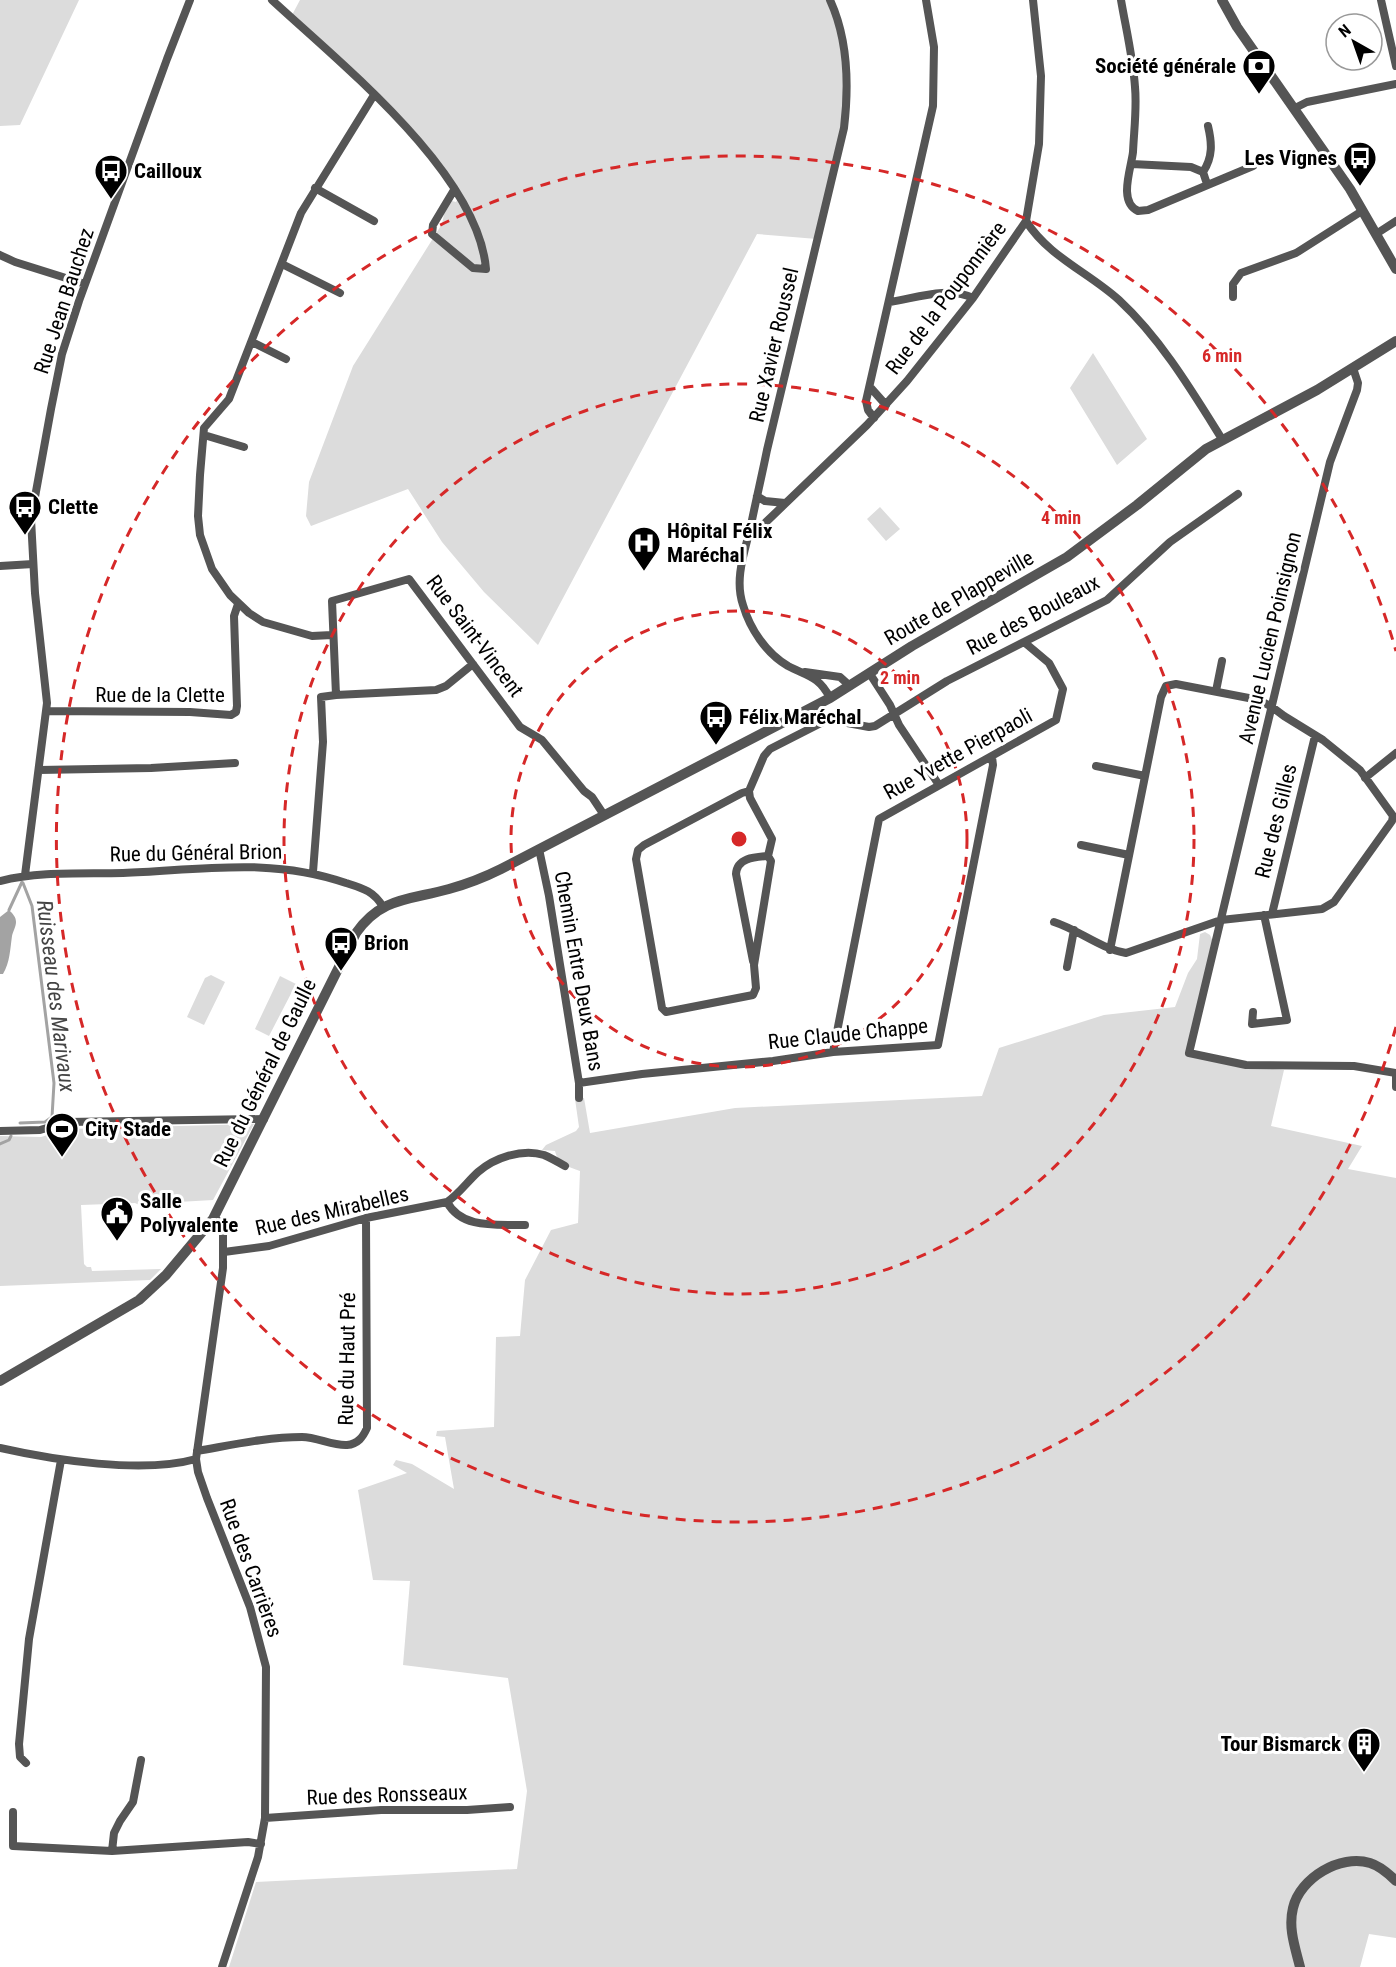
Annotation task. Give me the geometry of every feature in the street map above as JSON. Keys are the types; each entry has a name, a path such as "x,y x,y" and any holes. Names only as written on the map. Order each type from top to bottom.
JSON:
{"street":[{"name":"Rue Jean Bauchez","path":"25,875 47,711 31,519 51,408 62,354 190,0"},
{"path":"272,0 411,131 445,175 474,223 485,256 486,268 473,268 432,234 433,225 454,190"},
{"name":"Rue Xavier Roussel","path":"832,0 844,46 847,87 844,128 757,496 739,586 747,618 760,640 774,655 788,666 804,672 840,677 850,686"},
{"path":"874,418 868,410 866,401 933,106 934,47 926,0"},
{"path":"1026,221 1039,144 1041,76 1033,0"},
{"path":"1121,0 1136,89 1132,165 1127,195 1130,205 1138,211 1148,210 1253,166"},
{"path":"1222,0 1237,27 1295,108 1362,211 1396,269"},
{"path":"1381,0 1396,66"},
{"path":"1295,108 1307,102 1396,84"},
{"path":"333,635 312,636 279,628 263,622 238,604 221,585 212,569 200,535 198,499 206,424 230,399 301,213 374,95"},
{"path":"1203,172 1208,165 1212,148 1208,126"},
{"path":"1132,165 1191,167 1203,172 1208,184"},
{"path":"315,188 374,221"},
{"path":"1233,297 1233,284 1241,273 1296,254 1362,211"},
{"name":"Rue de la Pouponnière","path":"750,528 764,524 886,405 973,298 1026,221 1048,249 1095,280 1128,309 1177,370 1222,439"},
{"path":"1376,234 1396,221"},
{"path":"0,255 86,285"},
{"path":"282,264 340,293"},
{"path":"890,302 953,292 973,298"},
{"name":"Route de Plappeville","path":"650,792 830,698 912,646 1068,557 1191,460 1222,439 1317,390 1396,341"},
{"path":"252,342 286,359"},
{"name":"Avenue Lucien Poinsignon","path":"1353,368 1358,383 1357,390 1330,462 1189,1053 1246,1065 1354,1066 1396,1074"},
{"path":"870,387 886,405"},
{"path":"204,435 244,447"},
{"name":"Rue des Bouleaux","path":"749,791 764,756 770,748 825,721 831,720 869,727 947,681 1107,600 1170,542 1238,494"},
{"path":"757,496 765,501 785,503"},
{"path":"0,566 33,564"},
{"name":"Rue Saint-Vincent","path":"336,695 332,601 409,579 520,727 542,740 584,791 592,797 604,815"},
{"name":"Rue de la Clette","path":"47,711 190,712 231,715 236,712 237,706 234,616 238,604"},
{"name":"Rue Yvette Pierpaoli","path":"833,1052 879,819 1056,720 1063,688 1049,663 1024,642"},
{"path":"1215,692 1222,661"},
{"path":"313,872 323,742 321,697 436,690 446,686 473,664"},
{"name":"Rue Xavier Roussel","path":"804,672 822,685 830,698"},
{"path":"870,674 939,784"},
{"path":"1054,922 1110,950 1126,953 1221,920 1322,909 1334,902 1392,821 1393,816 1360,770 1272,707 1259,700 1176,684 1166,687 1161,697 1110,950"},
{"name":"Rue des Gilles","path":"1268,915 1315,736"},
{"path":"1365,778 1396,753"},
{"name":"Rue Claude Chappe","path":"579,1083 833,1052 938,1045 993,765 992,757"},
{"path":"39,770 151,768 235,763"},
{"path":"1096,766 1145,776"},
{"path":"754,965 771,861 768,856 772,839 750,798 749,791 644,844 638,850 636,859 663,1010 668,1012 753,995 756,988 754,965 736,867 741,862 768,856"},
{"name":"Rue du Général de Gaulle","path":"0,1381 139,1300 166,1275 213,1219 356,933 372,914 383,907 482,878 650,792"},
{"path":"1081,845 1129,855"},
{"name":"Chemin Entre Deux Bans","path":"539,849 549,896 579,1083 579,1098"},
{"name":"Rue du Général Brion","path":"0,881 25,875 279,868 313,872 367,890 383,907"},
{"path":"1253,1012 1252,1024 1287,1020 1268,915"},
{"path":"1067,967 1074,930"},
{"path":"1396,1074 1396,1087"},
{"path":"0,1131 40,1130 67,1122 264,1119"},
{"path":"525,1225 472,1222 457,1215 447,1202 489,1164 512,1155 534,1153 544,1155 565,1166"},
{"name":"Rue des Mirabelles","path":"224,1252 269,1246 366,1218 447,1202"},
{"name":"Rue du Haut Pré","path":"0,1448 61,1460 154,1465 265,1439 304,1437 347,1445 355,1443 363,1437 367,1428 366,1218"},
{"name":"Rue des Carrières","path":"213,1219 219,1221 223,1232 224,1252 196,1455 198,1472 249,1607 266,1667 265,1818 261,1845 222,1967"},
{"path":"26,1763 20,1756 19,1744 27,1654 61,1460"},
{"path":"112,1851 114,1833 133,1802 141,1761"},
{"name":"Rue des Ronsseaux","path":"265,1818 381,1809 468,1810 510,1807"},
{"path":"13,1812 13,1846 112,1851 248,1842 261,1845"},
{"path":"1300,1967 1291,1934 1291,1914 1298,1896 1312,1878 1333,1866 1358,1861 1369,1862 1380,1867 1396,1881"}],"shaded area":[{"path":"0,0 79,0 20,125 0,126"},
{"path":"300,0 830,0 844,46 847,106 817,239 757,234 538,645 484,592 442,542 408,489 311,526 306,516 309,482 353,366 442,224 444,214 452,201 456,202 460,195 387,104 292,15"},
{"path":"1093,353 1147,439 1117,465 1070,388"},
{"path":"880,507 900,529 886,541 867,519"},
{"path":"9,910 15,917 16,924 7,965 3,974 0,974 0,917"},
{"path":"1205,932 1210,935 1215,946 1189,1053 1260,1068 1284,1070 1271,1126 1362,1146 1348,1169 1396,1178 1396,1938 1369,1934 1360,1967 229,1967 256,1882 517,1869 527,1791 508,1678 403,1665 410,1581 373,1580 358,1490 407,1473 393,1465 396,1460 412,1464 454,1489 445,1437 436,1436 437,1431 494,1427 496,1337 520,1336 525,1280 551,1230 578,1223 580,1171 561,1162 555,1151 542,1150 546,1145 576,1131 579,1127 575,1099 584,1098 590,1133 735,1108 982,1096 999,1048 1104,1015 1175,1007 1188,973 1197,959 1200,934"},
{"path":"211,975 225,982 204,1025 187,1017 205,978"},
{"path":"280,976 296,984 269,1036 255,1029"},
{"path":"254,1124 213,1200 178,1202 177,1209 173,1209 173,1202 150,1203 150,1210 135,1203 81,1205 84,1264 91,1267 92,1271 161,1269 150,1280 0,1286 0,1136 41,1137 68,1129"}],"waterway":[{"path":"9,910 22,882"},
{"name":"Ruisseau des Marivaux","path":"20,1123 45,1122 52,1117 54,1083 32,906 23,883"},
{"name":"Ruisseau des Marivaux","path":"0,1144 9,1140 11,1136"}],"place":[{"name":"Société générale","path":"1259,95"},
{"name":"Les Vignes","path":"1360,187"},
{"name":"Cailloux","path":"111,200"},
{"name":"Clette","path":"25,536"},
{"name":"Hôpital Félix Maréchal","path":"644,572"},
{"name":"Félix Maréchal","path":"716,746"},
{"name":"Brion","path":"341,972"},
{"name":"City Stade","path":"62,1158"},
{"name":"Salle Polyvalente","path":"117,1242"},
{"name":"Tour Bismarck","path":"1364,1773"}]}
